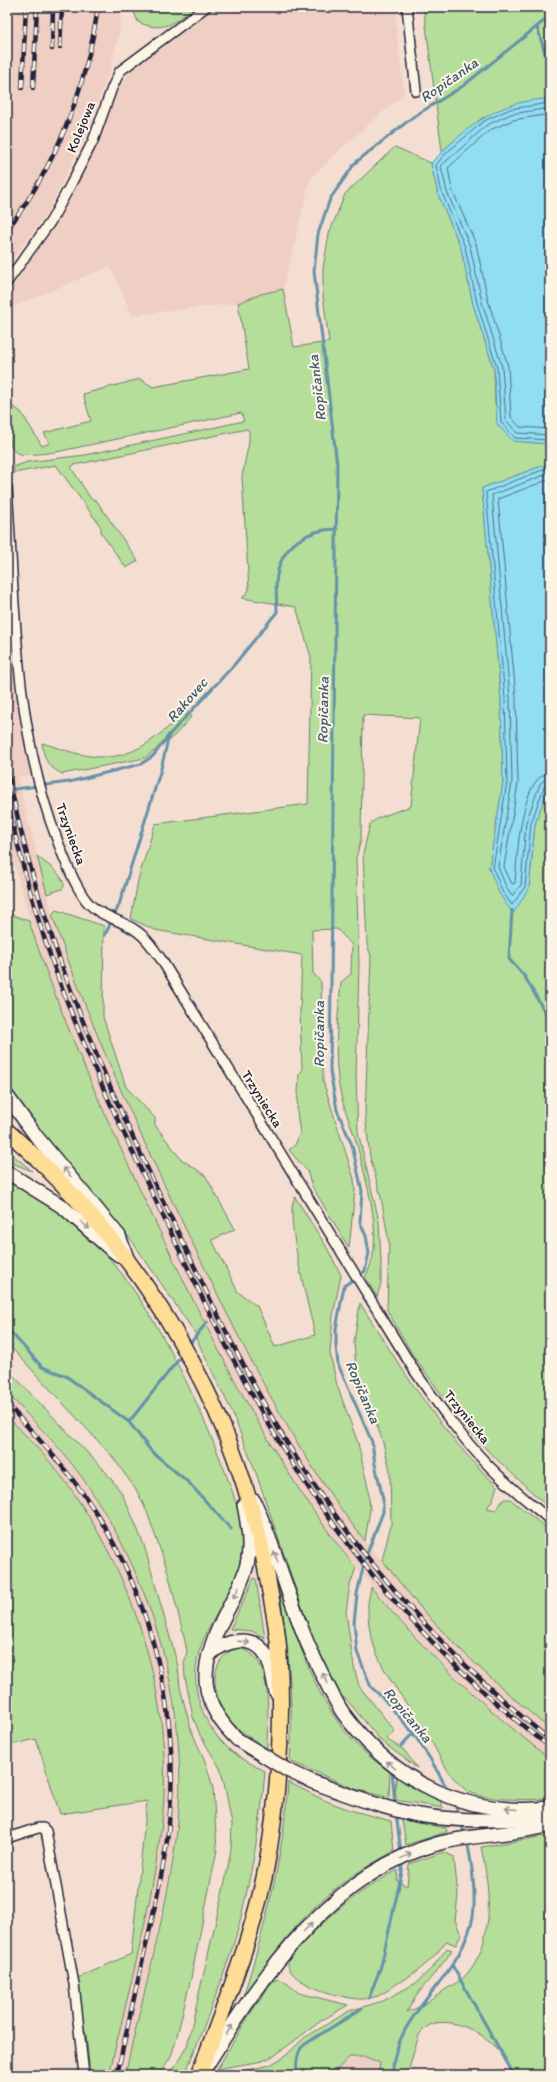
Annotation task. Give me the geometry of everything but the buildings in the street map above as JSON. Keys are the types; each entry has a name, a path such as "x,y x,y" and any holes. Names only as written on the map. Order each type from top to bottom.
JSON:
{"main road":[{"path":"7,1096 36,1136 119,1236 129,1261"},
{"path":"7,1131 46,1165 82,1203 129,1261 167,1317 196,1370 235,1460 262,1517 310,1648 343,1712 383,1758 422,1786 453,1798 482,1805 527,1810 550,1808"},
{"path":"7,1172 63,1207 107,1246 129,1261"},
{"path":"235,1460 249,1537 247,1567 241,1584 221,1623 209,1655 205,1678 209,1699 219,1721 238,1740 287,1770 313,1782 364,1801 418,1815 454,1819 508,1820 550,1817"},
{"path":"200,2075 236,1972 257,1904 268,1858 280,1755 279,1653 267,1571 256,1520 235,1460"},
{"path":"209,1655 223,1645 237,1641 249,1642 260,1648 267,1657 271,1669 280,1714"},
{"path":"200,2075 242,2008 294,1941 320,1914 351,1888 371,1874 410,1854 440,1843 550,1825"}],"street":[{"name":"Kolejowa","path":"7,282 51,221 71,184 93,141 109,94 120,71 206,7"},
{"path":"406,7 416,91"},
{"name":"Trzyniecka","path":"7,487 19,662 25,710 42,795 69,872 83,898 93,908 107,917 138,932 150,943 414,1370 444,1412 487,1464 550,1520"},
{"path":"7,1838 38,1828 43,1828 46,1831 74,1984 84,2075"}],"shaded area":[{"path":"7,7 122,7 118,38 109,73 83,139 48,212 7,266"},
{"path":"216,7 397,7 396,24 404,94 347,143 310,179 283,289 261,294 238,303 132,315 110,266 7,309 7,302 13,285 59,221 93,153 119,88 131,70"},
{"path":"7,580 14,682 32,775 18,777 22,796 52,914 62,945 125,1102 248,1356 278,1411 315,1470 359,1534 422,1608 476,1664 550,1729 550,1759 487,1706 434,1656 376,1592 316,1514 275,1453 227,1367 103,1112 63,1017 40,953 7,839"},
{"path":"7,1393 79,1474 116,1533 127,1553 151,1610 169,1677 178,1749 178,1812 176,1840 125,2075 109,2075 147,1907 160,1838 163,1811 163,1750 154,1680 136,1615 114,1560 67,1484 7,1416"},
{"path":"349,2057 366,2057 380,2063 378,2075 325,2075 334,2073"}],"green space":[{"path":"132,7 195,7 175,22 168,25 155,27 138,22"},
{"path":"433,7 550,7 550,99 482,118 442,151 424,11"},
{"path":"395,147 431,163 438,194 461,248 473,304 494,369 495,403 513,441 550,444 550,463 482,488 501,699 503,783 489,868 529,888 535,824 550,783 550,1509 488,1451 464,1425 414,1357 387,1310 389,1243 381,1197 370,1157 365,1114 371,956 367,944 363,854 370,824 378,818 411,806 420,718 363,715 361,840 356,858 359,966 356,1077 358,1132 379,1221 381,1283 377,1297 365,1277 371,1265 374,1251 374,1221 357,1144 340,1093 336,1055 341,982 351,974 352,945 337,929 312,930 313,973 321,982 323,1081 354,1179 355,1190 349,1248 312,1186 307,1171 289,1150 295,1145 300,1133 297,1112 299,1074 302,1071 300,1011 302,955 155,930 131,919 138,880 155,824 308,804 311,657 296,607 242,598 249,590 242,476 249,442 249,431 247,429 74,465 71,467 91,499 96,500 138,561 126,568 101,533 101,527 56,465 14,473 14,467 27,462 85,455 244,421 241,413 56,452 40,454 19,454 14,451 9,436 8,408 12,406 21,412 42,446 50,443 44,433 91,421 83,394 140,379 153,387 249,369 238,303 261,294 283,289 294,347 329,342 323,296 323,268 329,234 345,194"},
{"path":"186,710 192,716 174,736 145,758 62,774 49,765 45,758 42,743 74,753 90,756 118,756 150,741 160,734"},
{"path":"37,856 54,869 61,877 64,886 62,889 47,894"},
{"path":"56,910 104,926 103,1017 126,1087 155,1118 155,1125 181,1159 205,1175 235,1229 212,1240 238,1292 257,1306 275,1347 315,1335 303,1285 292,1222 292,1207 295,1197 326,1246 341,1275 333,1316 330,1353 337,1385 358,1443 368,1488 370,1509 365,1541 339,1506 291,1432 248,1354 208,1275 151,1157 98,1037 66,955 52,914"},
{"path":"7,913 29,921 58,1003 91,1083 164,1240 228,1368 300,1491 356,1568 350,1585 346,1612 354,1667 359,1686 395,1731 386,1739 404,1750 417,1768 381,1741 346,1699 340,1697 320,1657 312,1636 256,1473 232,1412 196,1338 195,1333 132,1241 31,1119 7,1083"},
{"path":"7,1150 32,1171 7,1161"},
{"path":"7,1181 29,1193 71,1220 90,1237 110,1259 130,1285 165,1340 180,1369 227,1476 239,1517 242,1538 241,1553 236,1578 206,1634 196,1666 196,1681 198,1697 203,1711 210,1726 219,1739 235,1754 265,1771 255,1851 238,1929 220,1985 185,2075 170,2075 187,2046 226,1877 231,1849 232,1825 225,1787 220,1768 200,1735 193,1717 185,1677 184,1664 187,1651 168,1572 147,1512 137,1491 111,1455 7,1343"},
{"path":"360,1303 406,1375 440,1422 477,1466 497,1486 493,1499 487,1508 496,1510 504,1499 510,1499 550,1531 550,1729 499,1686 451,1640 421,1608 382,1560 391,1525 390,1470 382,1439 356,1370 354,1342"},
{"path":"7,1369 105,1471 121,1492 144,1545 178,1666 180,1687 191,1730 205,1761 213,1788 217,1850 191,1978 175,2044 171,2056 159,2075 125,2075 160,1929 176,1840 180,1792 178,1743 172,1696 162,1649 148,1603 129,1559 107,1516 73,1465 7,1393"},
{"path":"7,1416 39,1449 68,1485 93,1524 115,1565 133,1608 148,1653 158,1698 163,1745 164,1791 160,1838 144,1928 109,2075 90,2075 86,2033 82,2029 78,1978 131,1954 147,1801 60,1814 36,1739 7,1746"},
{"path":"254,1578 256,1579 265,1638 252,1631 230,1629"},
{"path":"279,1586 307,1665 331,1712 347,1734 366,1754 390,1772 389,1798 355,1789 290,1761 291,1695"},
{"path":"371,1587 433,1656 502,1720 550,1759 550,1799 506,1799 473,1794 466,1790 453,1778 426,1732 397,1690 380,1661 370,1629 368,1605"},
{"path":"237,1648 249,1652 258,1661 264,1674 268,1705 267,1748 250,1738 234,1725 221,1706 217,1695 215,1684 219,1662 226,1654"},
{"path":"397,1776 428,1795 441,1801 443,1808 396,1800 395,1786"},
{"path":"288,1782 324,1800 350,1810 391,1821 394,1851 354,1875 322,1900 293,1930 243,1997 266,1918 278,1864 286,1810"},
{"path":"402,1820 446,1828 447,1832 406,1845"},
{"path":"550,1835 550,2075 513,2075 499,2052 488,2040 472,2030 462,2026 443,2022 426,2028 419,2035 407,2075 378,2075 380,2063 366,2057 349,2057 334,2073 325,2075 224,2075 270,2065 285,2056 304,2038 349,2011 383,2001 416,1983 432,1968 447,1948 452,1950 417,1995 407,2012 427,2002 462,1979 476,1961 486,1930 488,1914 487,1880 481,1847"},
{"path":"444,1852 454,1857 458,1896 455,1920 461,1935 456,1945 446,1941 432,1959 420,1970 381,1995 363,1999 354,1999 329,1993 303,1982 294,1975 289,1967 289,1959 326,1920 352,1898 398,1870 397,1881 407,1886 409,1864"},
{"path":"278,1979 285,1982 299,1993 348,2005 321,2021 274,2056 262,2061 217,2069 250,2014 273,1981"}],"water":[{"path":"550,99 550,444 513,441 497,424 494,369 473,304 461,248 438,194 431,163 457,138 484,118 515,104 532,100"},
{"path":"550,463 550,783 535,824 529,888 513,914 499,893 489,868 503,783 501,699 482,488"}],"waterway":[{"name":"Ropičanka","path":"449,1792 431,1760 413,1733 383,1698 371,1687 357,1652 354,1623 357,1594 365,1559 383,1512 383,1499 375,1464 372,1442 338,1364 336,1347 336,1329 344,1286 365,1271 369,1253 366,1236 360,1222 362,1191 352,1145 337,1110 330,1071 337,465 314,271 318,234 330,199 355,163 413,117 463,86 550,16"},
{"path":"537,27 550,69"},
{"path":"546,102 550,88"},
{"name":"Rakovec","path":"7,790 69,782 141,764 153,756 169,735 234,665 277,612 276,579 284,555 298,541 307,536 316,532 337,529"},
{"path":"105,935 119,905 161,769 169,735"},
{"path":"512,910 509,959 525,977 550,1021"},
{"path":"189,1345 207,1322"},
{"path":"7,1328 42,1367 66,1376 129,1422 151,1451 189,1483 231,1529"},
{"path":"129,1422 182,1355"},
{"path":"401,1746 413,1733"},
{"path":"392,1769 395,1806"},
{"name":"Ropičanka","path":"454,1802 459,1815"},
{"path":"396,1813 401,1853"},
{"name":"Ropičanka","path":"461,1823 465,1835"},
{"name":"Ropičanka","path":"393,2075 394,2059 398,2044 405,2030 455,1960 464,1944 472,1921 474,1892 471,1860 467,1842"},
{"path":"369,1998 381,1966 402,1872 402,1861"},
{"path":"452,1965 514,2075"},
{"path":"297,2075 296,2068 298,2054 301,2048 311,2040 362,2008"}],"railway":[{"path":"22,88 26,7"},
{"path":"33,88 37,7"},
{"path":"52,49 53,7"},
{"path":"60,47 62,7"},
{"path":"7,230 41,179 67,124 86,67 98,7"},
{"path":"7,767 19,825 34,881 71,992 140,1152 223,1326 270,1414 314,1485 343,1526 406,1603 475,1674 550,1740"},
{"path":"7,801 26,877 43,934 74,1020 102,1086 228,1350 282,1447 328,1516 384,1589 447,1657 514,1718 550,1747"},
{"path":"7,1404 71,1478 91,1505 111,1539 129,1575 144,1613 156,1652 164,1691 170,1732 172,1772 169,1828 158,1891 117,2075"}]}
